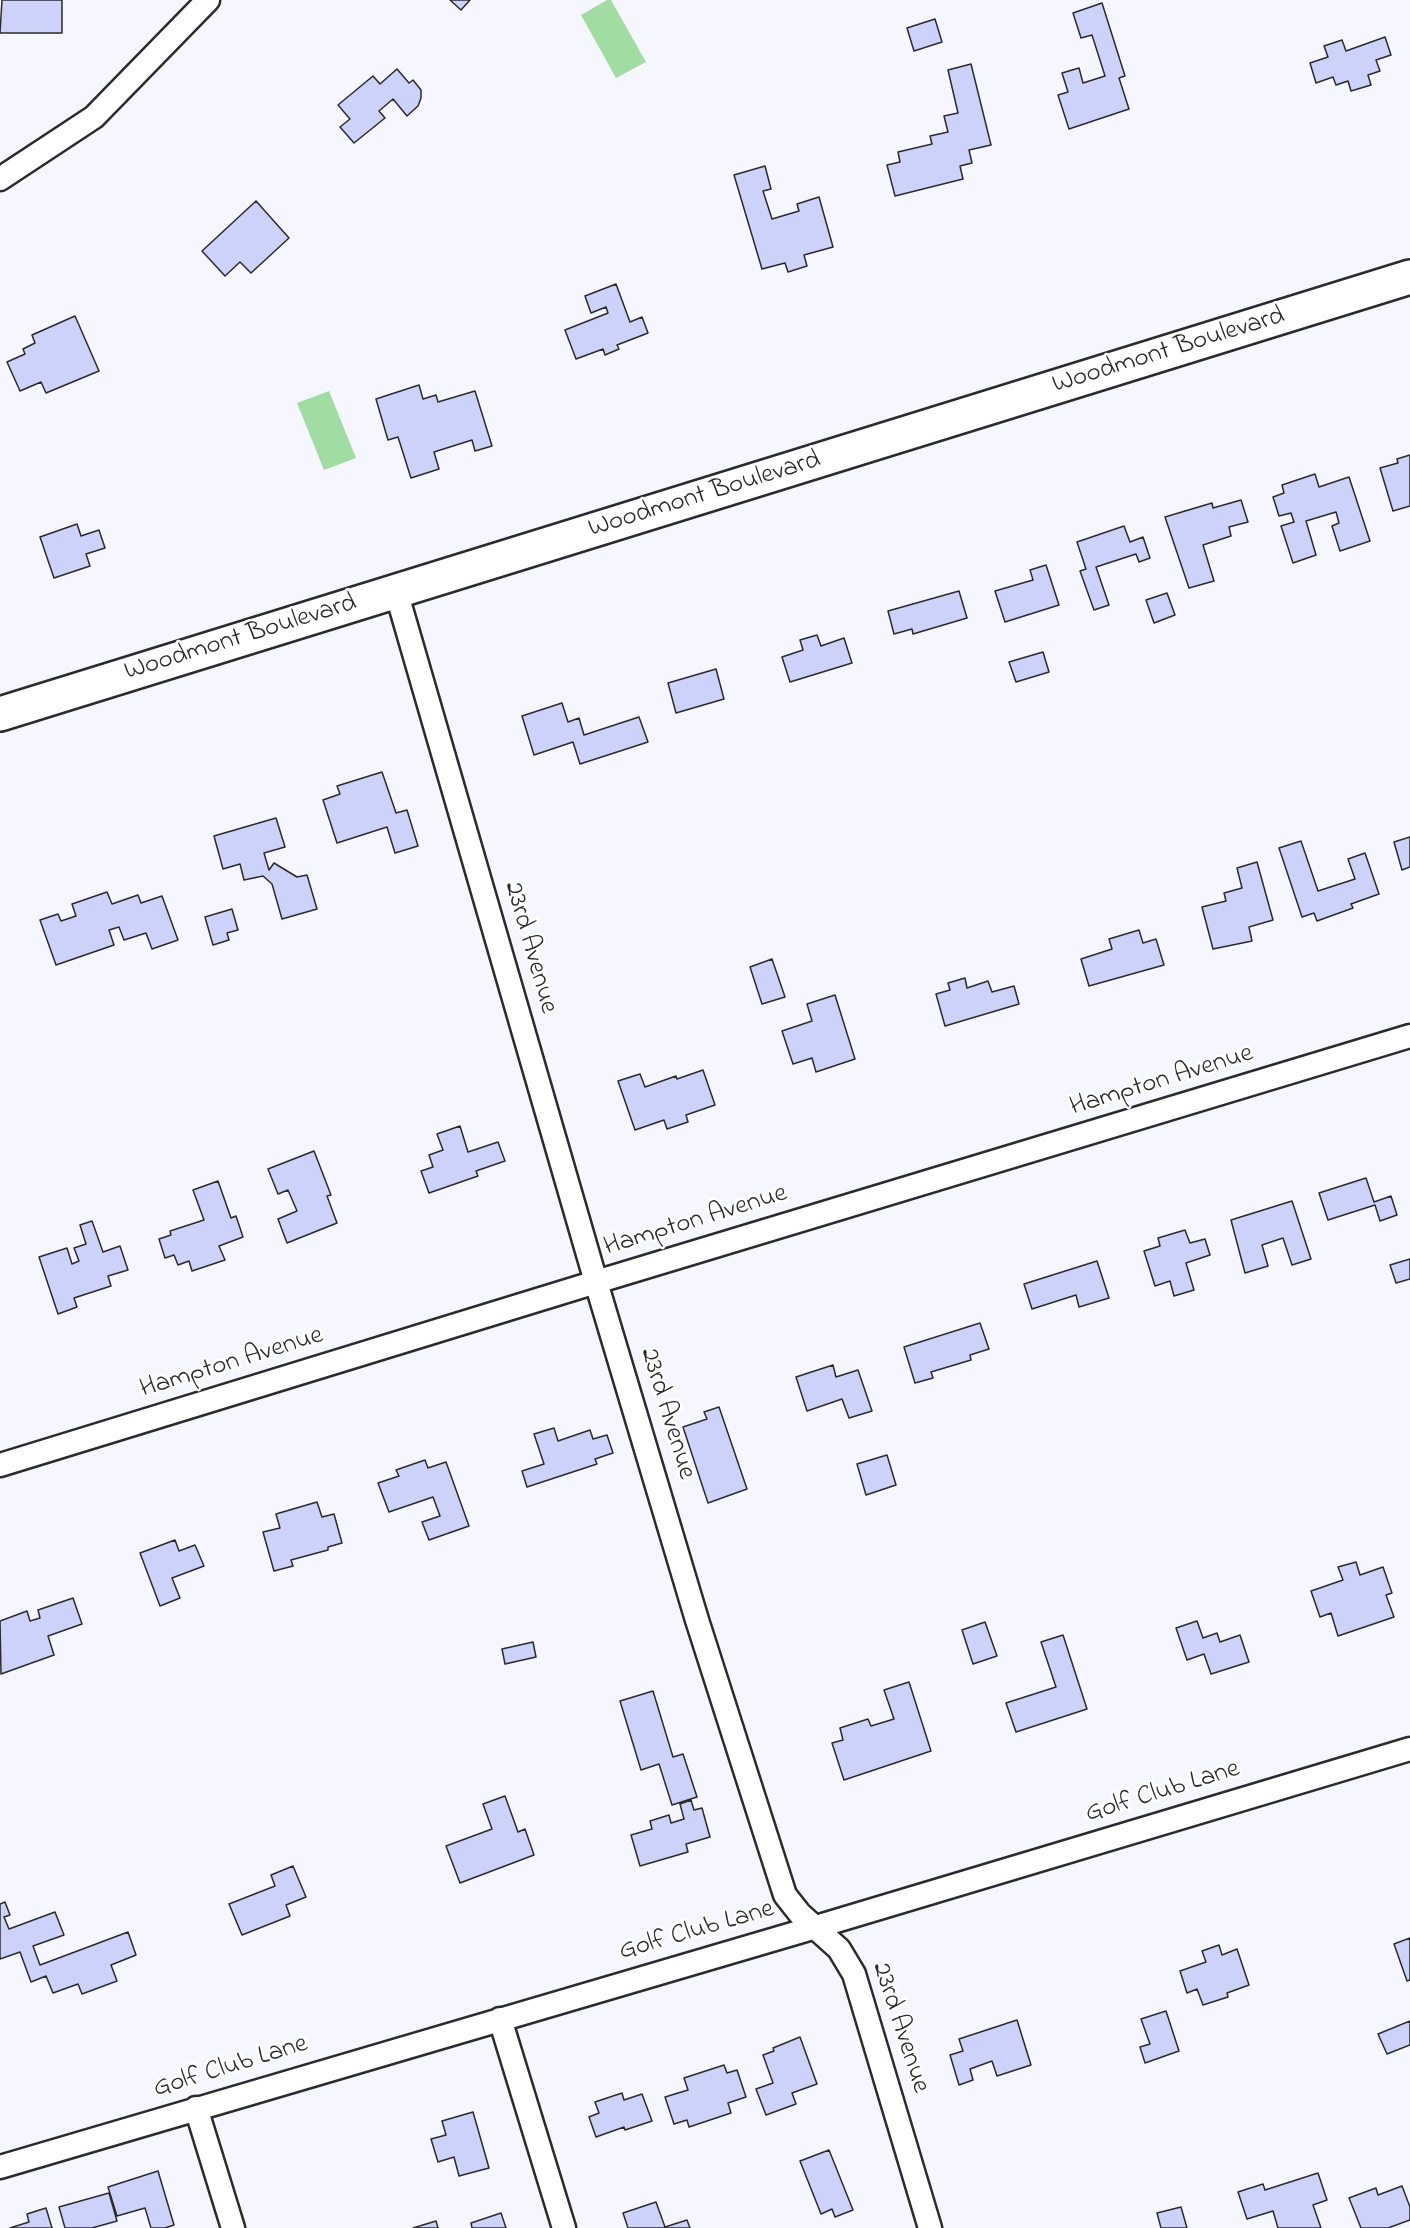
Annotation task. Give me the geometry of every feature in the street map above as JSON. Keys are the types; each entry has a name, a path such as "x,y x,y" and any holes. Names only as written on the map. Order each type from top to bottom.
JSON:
{"main road":[{"name":"Woodmont Boulevard","path":"0,714 1410,277"}],"street":[{"path":"0,179 93,117 208,0"},
{"name":"23rd Avenue","path":"396,591 596,1282 697,1620 785,1895 800,1914 839,1948 854,1974 930,2228"},
{"name":"Hampton Avenue","path":"0,1465 1410,1036"},
{"name":"Golf Club Lane","path":"0,2167 816,1927 1410,1749"},
{"path":"500,2019 564,2228"},
{"path":"196,2108 233,2228"}],"green space":[{"path":"611,0 646,62 616,78 581,15"},
{"path":"329,391 356,458 324,470 297,403"}],"building":[{"path":"2,0 62,0 62,33 0,33"},
{"path":"450,0 470,0 461,10"},
{"path":"1102,3 1125,76 1119,78 1129,109 1069,129 1058,95 1068,92 1062,73 1079,68 1083,83 1105,76 1092,35 1081,38 1073,13"},
{"path":"935,19 942,42 914,51 907,28"},
{"path":"1385,37 1391,55 1376,60 1380,71 1368,75 1371,85 1351,91 1348,81 1336,85 1333,77 1316,83 1310,63 1328,57 1324,46 1342,40 1346,51"},
{"path":"971,64 991,145 969,150 972,163 960,166 963,179 895,196 887,165 900,162 898,152 932,144 930,136 948,132 944,116 958,113 948,70"},
{"path":"397,69 409,83 413,80 421,90 418,106 407,116 393,99 379,111 385,118 354,143 340,127 350,119 338,105 373,76 380,84"},
{"path":"765,166 771,189 763,191 772,219 799,211 797,204 819,197 833,247 804,255 807,266 788,272 785,263 762,269 734,175"},
{"path":"256,201 289,238 251,273 240,262 225,276 202,251"},
{"path":"616,284 630,322 642,317 648,333 617,345 619,349 605,355 603,349 576,359 565,330 608,313 606,307 591,313 585,296"},
{"path":"75,316 99,371 46,393 41,382 20,391 7,362 25,354 23,349 35,343 32,335"},
{"path":"419,385 423,399 436,395 438,402 475,391 492,446 475,451 472,440 434,452 439,469 411,478 398,437 388,440 376,399"},
{"path":"1410,455 1410,506 1393,511 1380,468 1398,463 1397,459"},
{"path":"1315,474 1319,487 1349,477 1370,541 1340,551 1332,526 1339,523 1336,512 1306,521 1316,555 1293,563 1281,526 1294,522 1291,513 1279,516 1273,497 1284,493 1282,485"},
{"path":"1241,500 1248,522 1229,527 1231,536 1203,545 1214,581 1189,588 1165,517 1212,503 1213,508"},
{"path":"77,524 81,536 99,530 105,548 86,554 90,566 54,578 40,537"},
{"path":"1124,526 1130,542 1143,537 1150,558 1139,562 1136,554 1096,567 1109,605 1094,610 1080,571 1086,569 1077,542"},
{"path":"1046,565 1059,605 1005,622 995,591 1033,580 1030,570"},
{"path":"959,591 967,618 913,634 912,629 894,634 888,611"},
{"path":"1167,593 1175,615 1154,623 1146,600"},
{"path":"817,635 821,646 844,638 852,663 790,682 782,657 803,650 800,640"},
{"path":"1043,652 1049,672 1016,682 1009,662"},
{"path":"716,669 724,699 676,713 668,683"},
{"path":"562,703 568,722 579,718 584,735 639,717 648,742 580,764 573,742 534,755 522,716"},
{"path":"382,772 396,813 407,810 418,846 395,853 387,827 337,843 323,800 340,794 337,786"},
{"path":"276,818 285,847 264,853 269,870 274,863 297,877 307,875 317,909 282,919 272,884 263,876 244,880 240,864 223,869 214,836"},
{"path":"1410,837 1410,867 1402,870 1394,842"},
{"path":"1301,841 1318,891 1355,879 1348,859 1365,853 1379,894 1351,904 1353,908 1317,921 1314,913 1302,917 1279,848"},
{"path":"1257,862 1273,920 1249,927 1252,941 1213,949 1202,907 1226,901 1224,893 1242,888 1237,868"},
{"path":"107,892 112,904 138,895 141,903 162,896 178,940 152,949 146,933 124,940 119,927 109,930 114,945 56,965 40,920 58,914 61,921 76,916 72,904"},
{"path":"232,909 238,930 227,933 229,940 213,945 205,917"},
{"path":"1139,930 1143,943 1156,939 1164,965 1089,986 1081,959 1112,949 1109,939"},
{"path":"772,959 785,997 762,1004 750,967"},
{"path":"965,978 967,988 988,981 992,992 1014,986 1019,1004 945,1026 936,994 950,990 948,983"},
{"path":"835,995 855,1059 816,1072 812,1058 793,1064 782,1031 812,1021 807,1004"},
{"path":"703,1070 715,1105 686,1115 688,1122 667,1129 664,1120 635,1130 618,1081 640,1074 645,1087 676,1076 677,1079"},
{"path":"460,1126 468,1152 498,1142 505,1161 476,1171 478,1176 429,1193 421,1171 433,1167 429,1155 443,1150 437,1134"},
{"path":"314,1151 331,1195 327,1196 337,1223 287,1243 278,1219 297,1211 288,1190 278,1194 268,1169"},
{"path":"1366,1178 1374,1202 1391,1196 1397,1215 1380,1221 1375,1205 1328,1220 1319,1193"},
{"path":"218,1181 231,1218 236,1216 243,1237 219,1246 225,1260 192,1271 189,1261 178,1265 174,1255 165,1258 159,1239 171,1235 170,1231 204,1220 193,1190"},
{"path":"1292,1201 1311,1259 1292,1265 1283,1238 1262,1245 1268,1266 1245,1273 1231,1220"},
{"path":"92,1221 103,1252 120,1246 128,1270 108,1276 111,1286 74,1298 77,1307 58,1314 39,1257 67,1248 72,1264 79,1261 74,1248 86,1244 80,1225"},
{"path":"1185,1230 1190,1243 1205,1239 1210,1255 1186,1263 1194,1290 1174,1296 1170,1281 1155,1286 1144,1251 1160,1246 1158,1238"},
{"path":"1410,1259 1410,1279 1396,1283 1390,1265"},
{"path":"1097,1261 1109,1298 1079,1307 1076,1295 1032,1309 1024,1284"},
{"path":"980,1323 989,1349 970,1355 971,1360 931,1372 933,1378 915,1383 904,1347"},
{"path":"833,1365 836,1377 858,1370 872,1411 849,1418 842,1399 807,1411 796,1377"},
{"path":"719,1407 747,1489 708,1503 683,1427 707,1419 704,1412"},
{"path":"554,1428 558,1441 590,1430 593,1439 607,1435 613,1453 595,1459 597,1464 527,1487 522,1471 544,1464 534,1434"},
{"path":"887,1455 896,1485 866,1495 857,1464"},
{"path":"425,1460 428,1468 446,1462 469,1526 429,1540 422,1522 440,1516 433,1497 389,1512 378,1483 399,1476 396,1470"},
{"path":"317,1502 322,1517 334,1514 342,1543 328,1547 328,1550 291,1560 293,1566 274,1571 263,1532 280,1528 276,1514"},
{"path":"175,1540 179,1551 195,1545 204,1566 172,1578 180,1598 160,1606 140,1553"},
{"path":"1356,1562 1360,1575 1383,1567 1392,1593 1386,1595 1394,1617 1338,1636 1331,1613 1320,1617 1311,1591 1343,1580 1338,1567"},
{"path":"73,1598 82,1624 48,1636 54,1655 1,1674 0,1621 27,1611 30,1621 40,1618 38,1610"},
{"path":"1197,1621 1203,1638 1217,1633 1220,1642 1240,1635 1249,1662 1211,1674 1204,1654 1187,1660 1176,1628"},
{"path":"985,1622 997,1656 973,1664 962,1630"},
{"path":"1063,1635 1087,1709 1016,1732 1006,1703 1056,1687 1041,1642"},
{"path":"533,1642 536,1657 505,1664 502,1649"},
{"path":"909,1682 931,1751 844,1780 832,1743 843,1740 840,1728 868,1719 871,1726 894,1719 884,1690"},
{"path":"653,1691 673,1757 683,1754 697,1797 672,1805 659,1764 641,1770 620,1701"},
{"path":"505,1796 518,1832 525,1829 534,1855 460,1883 446,1846 492,1829 483,1804"},
{"path":"691,1800 694,1810 702,1808 710,1837 686,1844 688,1852 640,1866 631,1835 652,1829 650,1821 669,1815 671,1823 684,1819 680,1804"},
{"path":"293,1866 306,1897 286,1905 290,1916 242,1935 229,1904 275,1886 271,1875"},
{"path":"5,1902 10,1915 4,1917 9,1929 55,1912 64,1935 33,1946 40,1965 128,1932 136,1955 111,1965 117,1981 82,1994 78,1984 53,1993 46,1976 31,1982 20,1952 0,1959 0,1904"},
{"path":"1410,1938 1410,1980 1407,1981 1394,1944"},
{"path":"1219,1945 1222,1955 1237,1949 1249,1985 1227,1993 1228,1997 1203,2005 1197,1989 1187,1993 1180,1971 1206,1962 1202,1951"},
{"path":"1166,2011 1179,2051 1145,2063 1140,2047 1150,2044 1141,2019"},
{"path":"1017,2020 1031,2065 997,2076 992,2061 970,2069 973,2080 959,2085 950,2055 963,2051 959,2039"},
{"path":"1410,2021 1410,2045 1387,2054 1378,2034"},
{"path":"800,2037 817,2084 792,2093 796,2104 766,2115 756,2089 773,2083 763,2055 774,2051 773,2048"},
{"path":"724,2065 727,2073 737,2070 746,2097 728,2103 731,2113 689,2127 687,2120 674,2124 665,2097 688,2090 684,2078"},
{"path":"622,2093 624,2100 642,2094 652,2121 625,2130 624,2127 596,2137 589,2117 599,2113 595,2102"},
{"path":"473,2112 489,2168 459,2176 454,2157 438,2162 431,2139 446,2135 442,2121"},
{"path":"829,2150 853,2210 835,2217 832,2209 821,2214 800,2161"},
{"path":"158,2171 174,2225 165,2228 151,2228 145,2208 117,2216 108,2187"},
{"path":"1318,2173 1327,2200 1313,2205 1321,2228 1278,2228 1273,2211 1247,2219 1238,2192 1263,2184 1265,2190"},
{"path":"1402,2186 1410,2207 1410,2220 1388,2228 1361,2228 1349,2198 1376,2188 1378,2195"},
{"path":"109,2193 117,2221 92,2228 65,2228 59,2207"},
{"path":"656,2202 665,2227 687,2220 690,2228 628,2228 623,2213"},
{"path":"1181,2207 1187,2228 1161,2228 1157,2213"},
{"path":"46,2208 52,2228 10,2228 29,2222 27,2214"},
{"path":"501,2213 506,2228 472,2228 471,2223"},
{"path":"436,2221 438,2228 413,2228"}]}
